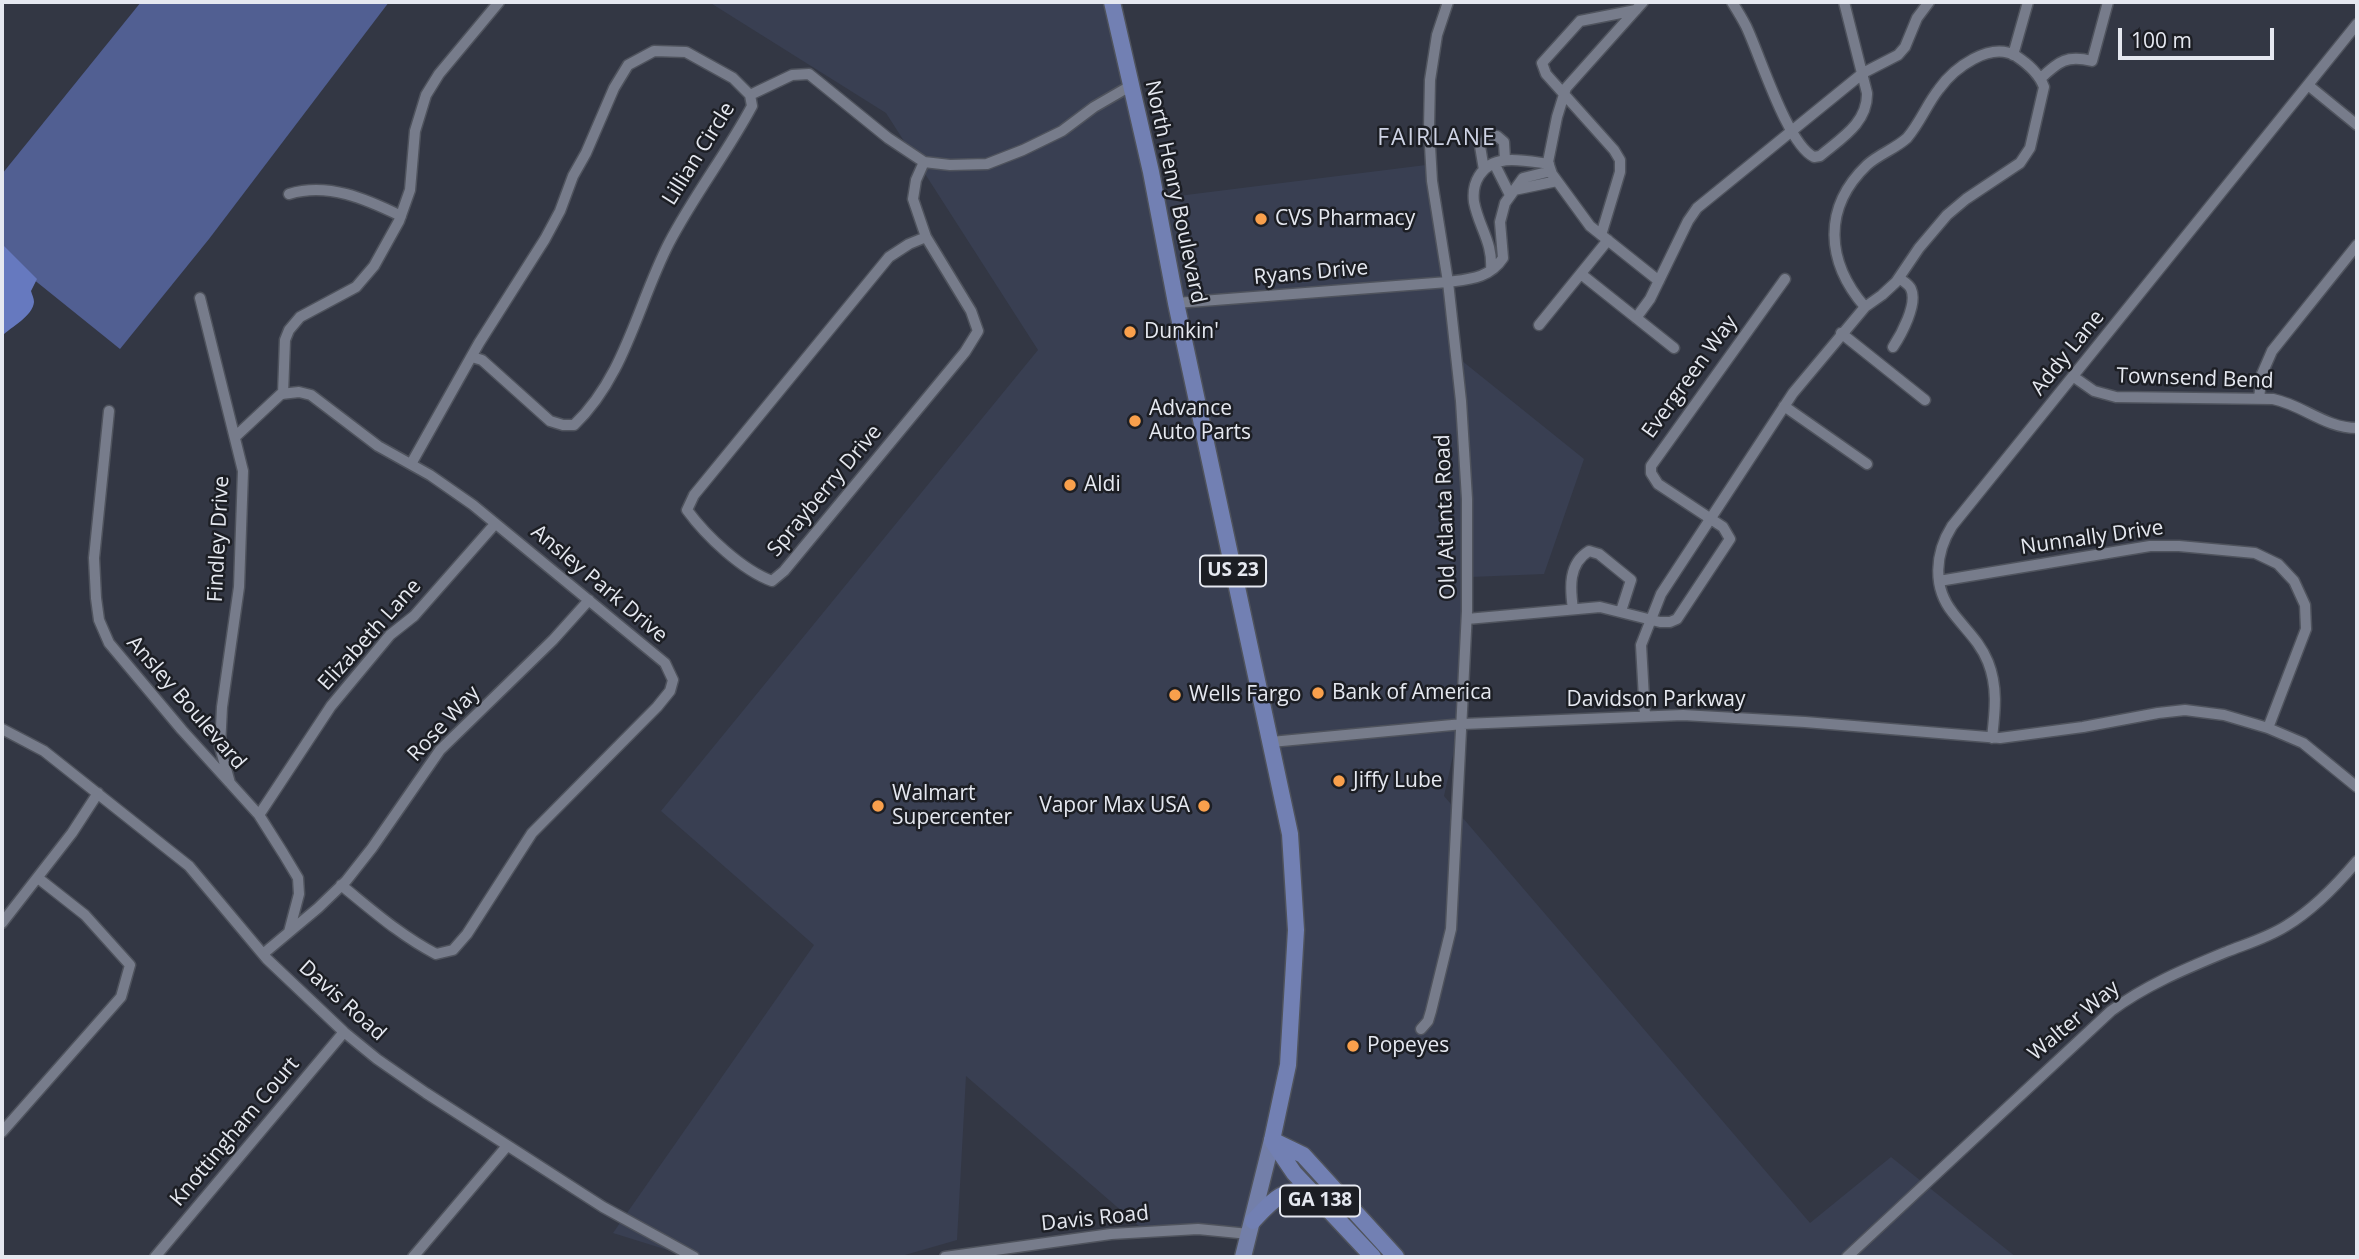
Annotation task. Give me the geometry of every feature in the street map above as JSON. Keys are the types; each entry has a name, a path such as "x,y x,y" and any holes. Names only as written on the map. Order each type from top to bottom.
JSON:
{"highway":[{"name":"North Henry Boulevard","path":"1112,2 1151,172 1176,303 1290,834 1297,930 1288,1065 1272,1140"},
{"name":"GA 138","path":"1272,1140 1294,1173 1373,1257"},
{"name":"GA 138","path":"1272,1140 1303,1155 1396,1257"},
{"path":"1251,1228 1283,1193 1291,1190 1312,1193"}],"main road":[{"name":"North Henry Boulevard","path":"1243,1257 1272,1140"}],"street":[{"path":"234,436 283,394 285,340 289,330 300,317 356,287 385,248 410,190 415,131 426,95 439,74 499,2"},
{"name":"Old Atlanta Road","path":"1421,1029 1428,1021 1431,1011 1451,929 1467,619 1467,499 1461,401 1448,282 1432,181 1429,128 1430,80 1437,35 1448,2"},
{"path":"1732,2 1792,130 1809,155 1814,157 1820,156 1855,126 1863,116 1867,99 1863,73 1844,2"},
{"path":"1636,318 1650,299 1693,213 1863,73 1898,55 1929,2"},
{"path":"2013,55 2028,2"},
{"path":"2041,78 2055,65 2067,59 2092,61 2108,2"},
{"path":"1639,6 1571,81 1557,117 1550,168 1585,220 1659,281"},
{"path":"1539,325 1581,274 1604,238 1620,172 1620,160 1543,69 1542,63 1580,21 1639,6"},
{"name":"Addy Lane","path":"1939,581 1941,549 1952,526 2357,24"},
{"name":"Lillian Circle","path":"411,464 472,357 550,230 614,88 628,65 654,51 686,52 733,78 750,95 752,106 675,231 657,267 615,371 585,415 574,425 550,421 482,360 472,357"},
{"path":"1644,716 1641,645 1661,594 1784,406 1807,373 1841,333 1865,307 1899,278 1927,237 1947,215 1966,199 2014,169 2030,148 2044,87 2041,78 2013,55 1999,51 1988,53 1948,78 1908,136 1870,163 1849,188 1836,220 1836,254 1846,282 1865,307"},
{"path":"750,95 792,75 809,74 888,138 924,162 950,165 987,164 1023,150 1062,131 1094,107 1132,85"},
{"path":"2308,85 2357,125"},
{"path":"1484,170 1480,146 1488,136 1497,136 1504,142 1499,162 1512,193"},
{"name":"Sprayberry Drive","path":"924,162 916,180 913,199 926,237 971,310 978,331 965,352 784,571 772,581 755,575 698,526 687,510 695,495 889,257 926,237"},
{"path":"1491,270 1490,246 1474,201 1476,182 1484,170 1499,162 1550,168"},
{"path":"1491,270 1503,258 1500,222 1502,209 1523,178 1550,168"},
{"path":"1512,193 1557,181"},
{"path":"289,194 300,191 337,192 363,198 401,216"},
{"path":"2259,398 2262,374 2272,351 2357,245"},
{"name":"Ryans Drive","path":"1176,303 1448,282 1481,277 1491,270"},
{"path":"1581,274 1674,348"},
{"path":"1893,347 1908,318 1912,300 1909,286 1899,278"},
{"name":"Evergreen Way","path":"1467,619 1600,607 1650,619 1670,622 1677,619 1730,541 1726,530 1658,484 1651,473 1651,466 1785,279"},
{"name":"Findley Drive","path":"200,298 243,471 239,587 222,707 220,747 231,785"},
{"path":"1841,333 1925,400"},
{"name":"Townsend Bend","path":"2074,377 2094,391 2116,397 2259,398 2281,401 2332,425 2357,428"},
{"name":"Ansley Park Drive","path":"283,394 299,392 312,395 378,446 430,475 495,524 665,663 673,680 670,691 631,735 600,762 532,832 467,934 453,950 436,954 424,948 398,931 341,885"},
{"path":"1784,406 1867,464"},
{"name":"Ansley Boulevard","path":"109,411 94,558 99,620 109,643 137,678 259,815 298,878 299,894 289,932"},
{"name":"Elizabeth Lane","path":"259,815 331,706 390,635 414,616 495,524"},
{"name":"Nunnally Drive","path":"1939,581 2150,546 2242,550 2264,556 2278,564 2292,578 2304,603 2307,618 2303,642 2268,728"},
{"path":"1573,609 1570,588 1572,575 1577,562 1589,551 1599,554 1631,580 1621,611"},
{"path":"1939,581 1947,604 1975,639 1990,667 1996,702 1992,738"},
{"name":"Rose Way","path":"341,885 372,848 440,750 553,640 589,600"},
{"name":"Davidson Parkway","path":"1271,743 1463,724 1683,715 1992,738 2083,727 2185,710 2224,715 2268,728 2303,743 2357,787"},
{"name":"Davis Road","path":"2,729 44,751 189,866 263,954 344,1032 426,1093 507,1146 603,1206 694,1257"},
{"path":"2,923 98,793"},
{"name":"Walter Way","path":"1847,1257 2111,1011 2162,979 2284,927 2333,890 2357,860"},
{"path":"2,1132 121,997 130,965 85,915 38,877"},
{"path":"263,954 341,885"},
{"name":"Knottingham Court","path":"155,1257 344,1032"},
{"path":"413,1257 507,1146"},
{"name":"Davis Road","path":"945,1257 1111,1234 1251,1228"}],"shaded area":[{"path":"141,2 389,2 209,239 120,349 2,254 2,174"},
{"path":"709,2 1115,2 1162,198 1426,165 1456,356 1584,459 1544,574 1471,577 1464,706 1444,796 1810,1223 1891,1157 2016,1257 1244,1257 1251,1232 1139,1226 966,1076 957,1240 898,1257 690,1257 613,1233 814,945 661,811 1038,350 886,113"},
{"path":"2,244 37,279 31,291 34,302 30,312 2,336"}],"place":[{"name":"CVS Pharmacy","path":"1261,219"},
{"name":"Dunkin'","path":"1130,332"},
{"name":"Advance Auto Parts","path":"1135,421"},
{"name":"Aldi","path":"1070,485"},
{"name":"Bank of America","path":"1318,693"},
{"name":"Wells Fargo","path":"1175,695"},
{"name":"Jiffy Lube","path":"1339,781"},
{"name":"Walmart Supercenter","path":"878,806"},
{"name":"Vapor Max USA","path":"1204,806"},
{"name":"Popeyes","path":"1353,1046"}],"district":[{"name":"FAIRLANE","path":"1437,138"}]}
